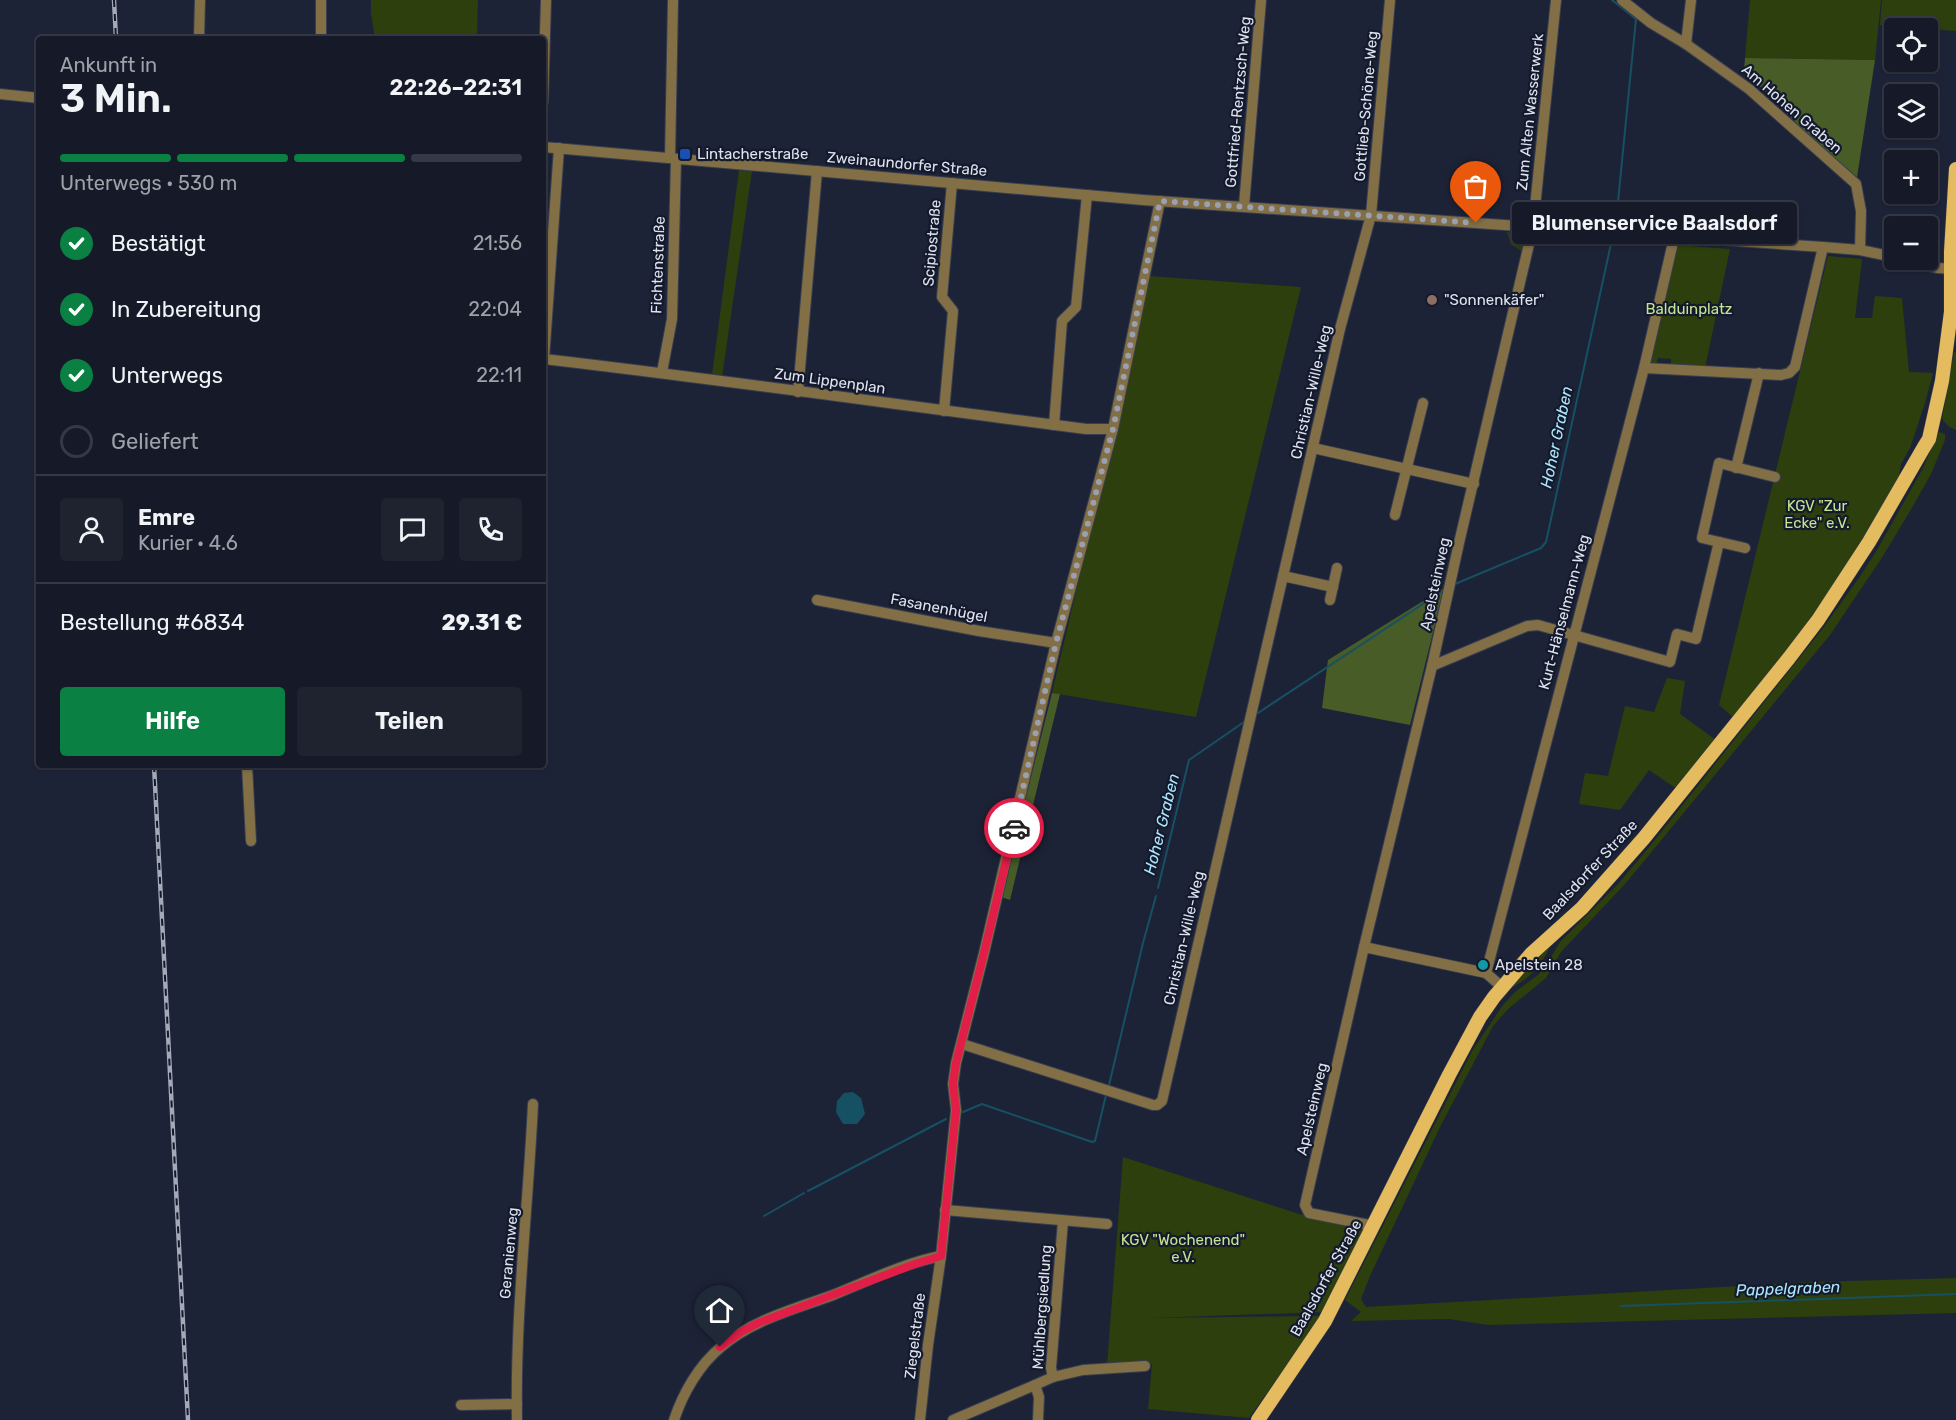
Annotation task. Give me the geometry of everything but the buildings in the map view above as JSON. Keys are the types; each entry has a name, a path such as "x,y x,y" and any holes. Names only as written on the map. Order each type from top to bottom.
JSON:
{"main road":[{"name":"Baalsdorfer Straße","path":"1258,1420 1325,1321 1480,1017 1531,954 1582,908 1644,838 1789,658 1818,620 1869,542 1929,439 1942,381 1951,312 1956,169"}],"street":[{"path":"199,36 200,0"},
{"path":"321,0 321,36"},
{"path":"545,36 546,0"},
{"name":"Fichtenstraße","path":"662,372 672,319 674,0"},
{"name":"Gottfried-Rentzsch-Weg","path":"1244,206 1262,0"},
{"name":"Gottlieb-Schöne-Weg","path":"1371,215 1390,0"},
{"name":"Zum Alten Wasserwerk","path":"1533,227 1556,0"},
{"name":"Am Hohen Graben","path":"1622,0 1652,23 1749,88 1856,184 1862,211 1860,250"},
{"path":"1686,44 1691,0"},
{"path":"0,94 36,98"},
{"name":"Zweinaundorfer Straße","path":"546,147 1160,201 1823,247 1860,250 1884,255"},
{"name":"Zum Lippenplan","path":"546,331 559,148"},
{"path":"798,392 817,171"},
{"name":"Scipiostraße","path":"944,411 953,311 942,297 952,183"},
{"path":"1054,425 1062,321 1076,307 1087,195"},
{"name":"Ziegelstraße","path":"920,1420 941,1256 956,1110 953,1084 1056,643 1113,429 1160,201"},
{"name":"Christian-Wille-Weg","path":"962,1044 1153,1105 1162,1101 1340,329 1371,215"},
{"name":"Apelsteinweg","path":"1374,1226 1309,1213 1305,1205 1533,227"},
{"name":"Kurt-Hänselmann-Weg","path":"1486,973 1644,368 1674,238"},
{"path":"1644,368 1789,374 1795,367 1823,247"},
{"path":"1938,268 1953,269"},
{"name":"Zum Lippenplan","path":"546,359 662,372 1086,429 1113,429"},
{"path":"1736,468 1759,373"},
{"path":"1395,515 1422,403"},
{"path":"1313,448 1474,484"},
{"path":"1745,548 1702,538 1719,464 1775,477"},
{"path":"1432,666 1527,626 1538,625 1670,662 1677,634 1695,639 1719,542"},
{"path":"1330,600 1337,568"},
{"path":"1283,576 1333,587"},
{"name":"Fasanenhügel","path":"817,600 979,631 1056,643"},
{"path":"247,768 251,841"},
{"path":"1364,947 1486,973 1502,987"},
{"name":"Geranienweg","path":"517,1420 520,1298 530,1178 533,1104"},
{"path":"945,1210 1107,1224"},
{"name":"Mühlbergsiedlung","path":"1038,1420 1039,1397 1035,1385 1053,1377 1051,1368 1064,1221"},
{"path":"674,1420 697,1374 720,1347 741,1332 758,1323 941,1256"},
{"path":"1053,1377 1083,1370 1145,1366"},
{"path":"953,1420 1035,1385"},
{"path":"461,1405 517,1404"}],"green space":[{"path":"371,0 478,0 477,36 375,36"},
{"path":"1750,0 1881,0 1875,60 1745,58"},
{"path":"1882,0 1956,0 1956,31 1938,30 1938,18 1884,18 1884,25 1880,25"},
{"path":"1745,58 1875,60 1856,184 1744,70"},
{"path":"739,170 752,171 722,377 712,375"},
{"path":"1507,232 1520,234 1525,241 1522,251 1511,245"},
{"name":"Balduinplatz","path":"1676,245 1730,249 1705,368 1671,365 1671,359 1658,358 1656,364 1651,362"},
{"name":"KGV \"Zur Ecke\" e.V.","path":"1828,256 1862,259 1855,318 1872,318 1875,296 1902,298 1909,372 1933,373 1910,448 1901,464 1897,487 1821,603 1777,664 1733,717 1719,705"},
{"path":"1149,276 1301,287 1196,717 1052,693"},
{"path":"1954,352 1956,353 1956,430 1942,419"},
{"path":"1939,432 1945,434 1945,440 1931,474 1883,556 1830,635 1624,885 1561,952 1546,978 1508,1009 1493,1026 1440,1127 1361,1299 1366,1307 1812,1282 1956,1278 1956,1313 1488,1325 1449,1319 1351,1321 1361,1312 1345,1300 1472,1051 1503,1005 1515,992 1539,974 1560,942 1619,883 1650,846 1823,628 1877,550 1922,470"},
{"path":"1444,588 1410,725 1322,708 1328,660"},
{"path":"1667,678 1685,681 1680,714 1716,740 1677,789 1649,770 1620,810 1579,804 1585,773 1608,776 1625,706 1654,712"},
{"path":"1052,693 1060,694 1010,900 1001,897"},
{"path":"1553,941 1536,968 1526,979 1511,988 1530,962"},
{"name":"KGV \"Wochenend\" e.V.","path":"1123,1157 1299,1214 1362,1225 1366,1231 1325,1312 1150,1318 1322,1316 1249,1418 1148,1409 1152,1364 1107,1365"}],"water":[{"path":"853,1092 861,1098 865,1114 857,1124 843,1124 836,1112 837,1101 844,1093"}],"waterway":[{"name":"Hoher Graben","path":"1612,0 1636,19 1616,222"},
{"name":"Hoher Graben","path":"1455,584 1541,548 1546,542 1612,239"},
{"name":"Hoher Graben","path":"1258,713 1441,592"},
{"name":"Hoher Graben","path":"1158,888 1189,760 1244,722"},
{"name":"Hoher Graben","path":"1109,1085 1156,896"},
{"name":"Hoher Graben","path":"963,1112 982,1104 1092,1142 1095,1141 1106,1095"},
{"name":"Hoher Graben","path":"808,1191 946,1119"},
{"name":"Hoher Graben","path":"764,1216 804,1193"},
{"name":"Pappelgraben","path":"1621,1306 1956,1294"}],"railway":[{"path":"114,0 116,36"},
{"path":"154,768 188,1420"}],"way so far":[{"path":"1014,828 1056,643 1113,429 1160,201 1476,223"}],"place":[{"name":"Lintacherstraße","path":"685,154"},
{"name":"Blumenservice Baalsdorf","path":"1476,223"},
{"name":"\"Sonnenkäfer\"","path":"1432,300"},
{"name":"Apelstein 28","path":"1483,965"}],"route":[{"path":"720,1347 758,1323 941,1256 956,1110 953,1084 956,1063 1014,828"}]}
